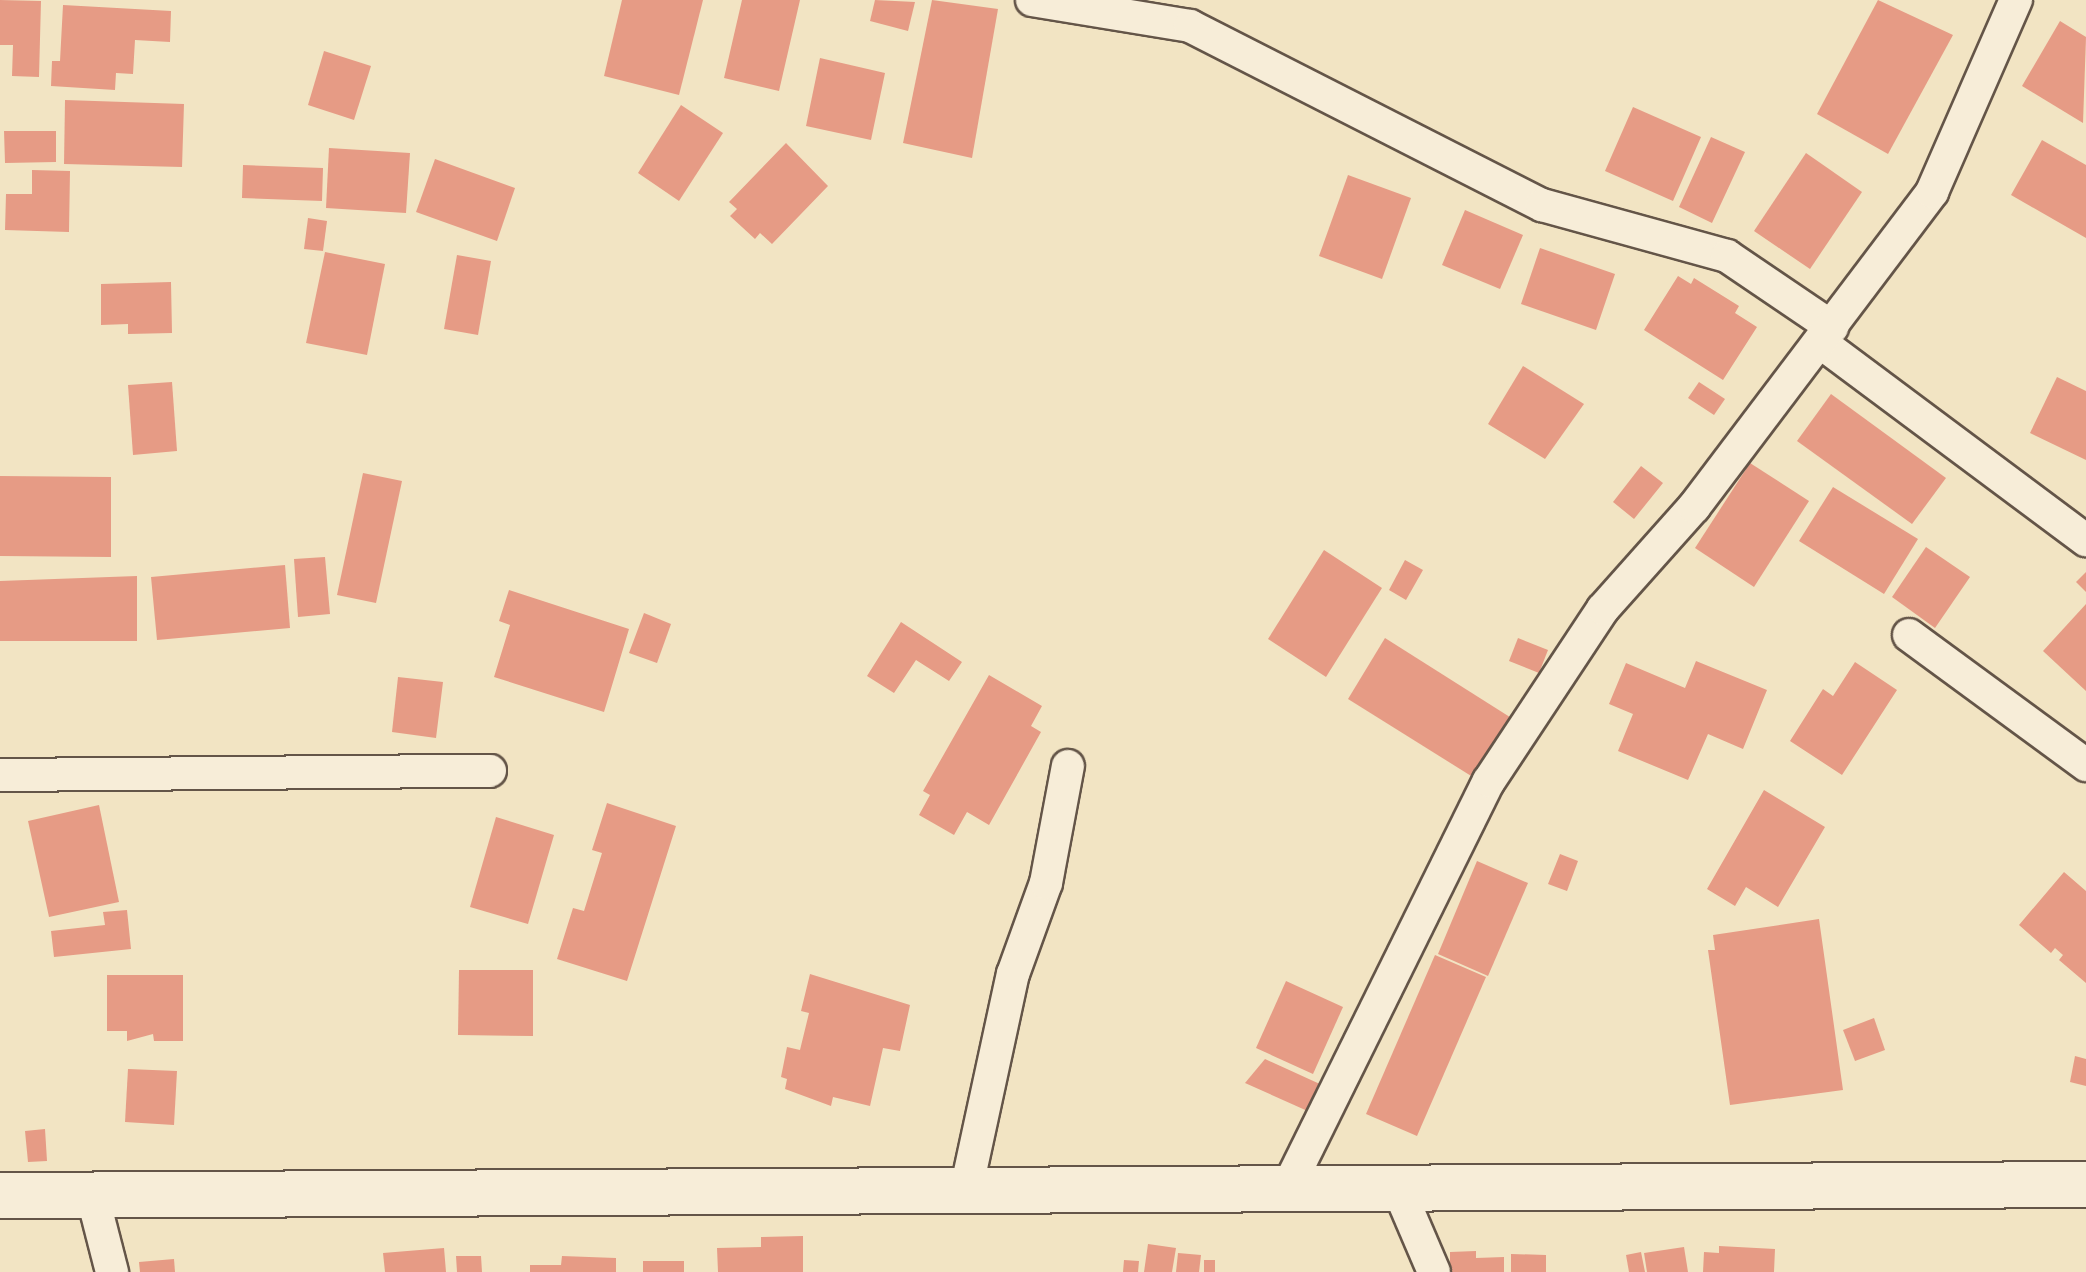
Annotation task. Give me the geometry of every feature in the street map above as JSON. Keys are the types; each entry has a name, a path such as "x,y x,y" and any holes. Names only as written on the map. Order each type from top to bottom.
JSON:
{"main road":[{"path":"0,1195 967,1186 1287,1189 2086,1184"}],"street":[{"path":"1032,0 1190,26 1542,205 1727,256 2086,540"},
{"path":"1287,1189 1489,782 1602,608 1694,507 1932,192 2016,0"},
{"path":"1909,635 2086,765"},
{"path":"967,1186 1014,974 1046,883 1068,766"},
{"path":"0,775 490,771"},
{"path":"1398,1188 1434,1272"},
{"path":"92,1194 112,1272"}],"building":[{"path":"0,0 41,1 39,77 12,76 13,45 0,45"},
{"path":"622,0 703,0 679,95 604,76"},
{"path":"742,0 800,0 779,91 724,78"},
{"path":"875,0 915,2 908,31 870,21"},
{"path":"932,0 998,9 972,158 903,143"},
{"path":"1878,0 1953,35 1888,154 1817,114"},
{"path":"63,5 171,11 170,42 135,40 133,74 116,73 115,90 51,86 52,61 60,61"},
{"path":"2060,21 2086,37 2083,123 2022,86"},
{"path":"324,51 371,66 354,120 308,105"},
{"path":"820,58 885,73 871,140 806,126"},
{"path":"65,100 184,104 182,167 64,164"},
{"path":"681,105 723,133 679,201 638,173"},
{"path":"1633,107 1701,137 1673,201 1605,171"},
{"path":"4,131 56,131 56,162 5,163"},
{"path":"1711,137 1745,152 1712,223 1679,207"},
{"path":"2042,140 2086,165 2086,238 2011,195"},
{"path":"786,143 828,186 772,244 760,233 755,239 730,216 737,209 729,202"},
{"path":"329,148 410,153 406,213 326,208"},
{"path":"1806,153 1862,192 1810,269 1754,231"},
{"path":"435,159 515,188 497,241 416,212"},
{"path":"243,165 323,168 322,201 242,198"},
{"path":"32,170 70,171 69,232 5,230 6,194 32,194"},
{"path":"1348,175 1411,198 1382,279 1319,256"},
{"path":"1465,210 1523,235 1500,289 1442,265"},
{"path":"308,218 327,221 323,251 304,249"},
{"path":"1540,248 1615,274 1596,330 1521,304"},
{"path":"325,252 385,264 367,355 306,343"},
{"path":"457,255 491,261 478,335 444,329"},
{"path":"1678,276 1691,284 1694,278 1739,306 1735,313 1757,327 1723,380 1644,330"},
{"path":"171,282 172,333 128,334 128,324 101,325 101,284"},
{"path":"1523,366 1584,404 1545,459 1488,424"},
{"path":"2057,377 2086,391 2086,460 2030,433"},
{"path":"172,382 177,451 133,455 128,385"},
{"path":"1699,382 1725,399 1714,415 1688,398"},
{"path":"1831,394 1946,478 1912,524 1797,441"},
{"path":"1750,463 1809,501 1754,587 1695,548"},
{"path":"1641,466 1663,483 1634,519 1613,502"},
{"path":"363,473 402,481 376,603 337,595"},
{"path":"0,476 111,477 111,557 0,556"},
{"path":"1833,487 1918,539 1884,594 1799,541"},
{"path":"1926,547 1970,577 1935,628 1892,597"},
{"path":"1324,550 1382,588 1326,677 1268,639"},
{"path":"325,557 330,614 298,617 294,559"},
{"path":"1405,560 1423,570 1406,600 1389,590"},
{"path":"285,565 290,628 157,640 151,577"},
{"path":"2086,572 2086,592 2076,582"},
{"path":"137,576 137,641 0,641 0,581"},
{"path":"509,590 629,629 604,712 494,677 510,625 499,621"},
{"path":"2086,604 2086,691 2043,651"},
{"path":"644,613 671,624 657,663 629,653"},
{"path":"901,622 962,662 949,681 916,660 894,693 867,676"},
{"path":"1385,638 1513,719 1476,779 1348,699"},
{"path":"1518,638 1548,650 1539,673 1509,661"},
{"path":"1696,661 1767,690 1743,749 1708,734 1688,780 1618,751 1633,714 1609,704 1626,663 1685,688"},
{"path":"1855,662 1897,690 1842,775 1790,741 1823,689 1833,696"},
{"path":"989,675 1042,706 1031,726 1041,732 989,825 967,812 954,835 919,815 930,795 923,791"},
{"path":"398,677 443,682 436,738 392,732"},
{"path":"1764,790 1825,827 1778,907 1746,887 1735,906 1707,889"},
{"path":"607,803 676,826 627,981 557,959 573,908 584,911 602,853 592,850"},
{"path":"99,805 119,902 49,917 28,821"},
{"path":"496,817 554,835 528,924 470,907"},
{"path":"1560,854 1578,861 1567,891 1548,884"},
{"path":"1477,861 1528,883 1488,976 1438,954"},
{"path":"2064,872 2086,891 2086,983 2059,960 2063,955 2055,948 2051,953 2019,925"},
{"path":"127,910 131,949 54,957 51,931 105,925 103,912"},
{"path":"1819,919 1843,1090 1730,1105 1708,950 1715,950 1713,935"},
{"path":"1435,955 1486,977 1417,1136 1366,1114"},
{"path":"459,970 533,970 533,1036 458,1035"},
{"path":"810,974 910,1005 900,1051 883,1048 870,1106 833,1097 831,1106 785,1089 787,1079 781,1077 787,1047 800,1050 809,1013 801,1011"},
{"path":"107,975 183,975 183,1041 154,1041 153,1034 127,1041 127,1031 107,1031"},
{"path":"1286,981 1343,1007 1313,1074 1256,1048"},
{"path":"1874,1018 1885,1050 1855,1061 1843,1030"},
{"path":"2075,1056 2086,1059 2086,1086 2070,1082"},
{"path":"1265,1059 1333,1090 1321,1117 1245,1083"},
{"path":"128,1069 177,1071 174,1125 125,1122"},
{"path":"45,1129 47,1161 28,1162 25,1131"},
{"path":"803,1236 803,1272 718,1272 717,1248 761,1247 761,1237"},
{"path":"1148,1244 1176,1248 1172,1272 1144,1272"},
{"path":"1719,1246 1775,1249 1774,1272 1703,1272 1704,1252 1719,1253"},
{"path":"1684,1247 1688,1272 1647,1272 1644,1253"},
{"path":"444,1248 446,1272 385,1272 383,1253"},
{"path":"1476,1251 1476,1258 1504,1257 1504,1272 1450,1272 1450,1252"},
{"path":"1641,1252 1645,1272 1629,1272 1626,1255"},
{"path":"1178,1253 1201,1255 1199,1272 1176,1272"},
{"path":"1511,1254 1546,1255 1546,1272 1511,1272"},
{"path":"456,1256 481,1256 482,1272 457,1272"},
{"path":"562,1256 616,1258 616,1272 530,1272 530,1265 561,1265"},
{"path":"174,1259 175,1272 140,1272 139,1262"},
{"path":"1124,1260 1139,1261 1138,1272 1123,1272"},
{"path":"1204,1260 1215,1260 1215,1272 1204,1272"},
{"path":"643,1261 684,1261 684,1272 643,1272"}]}
